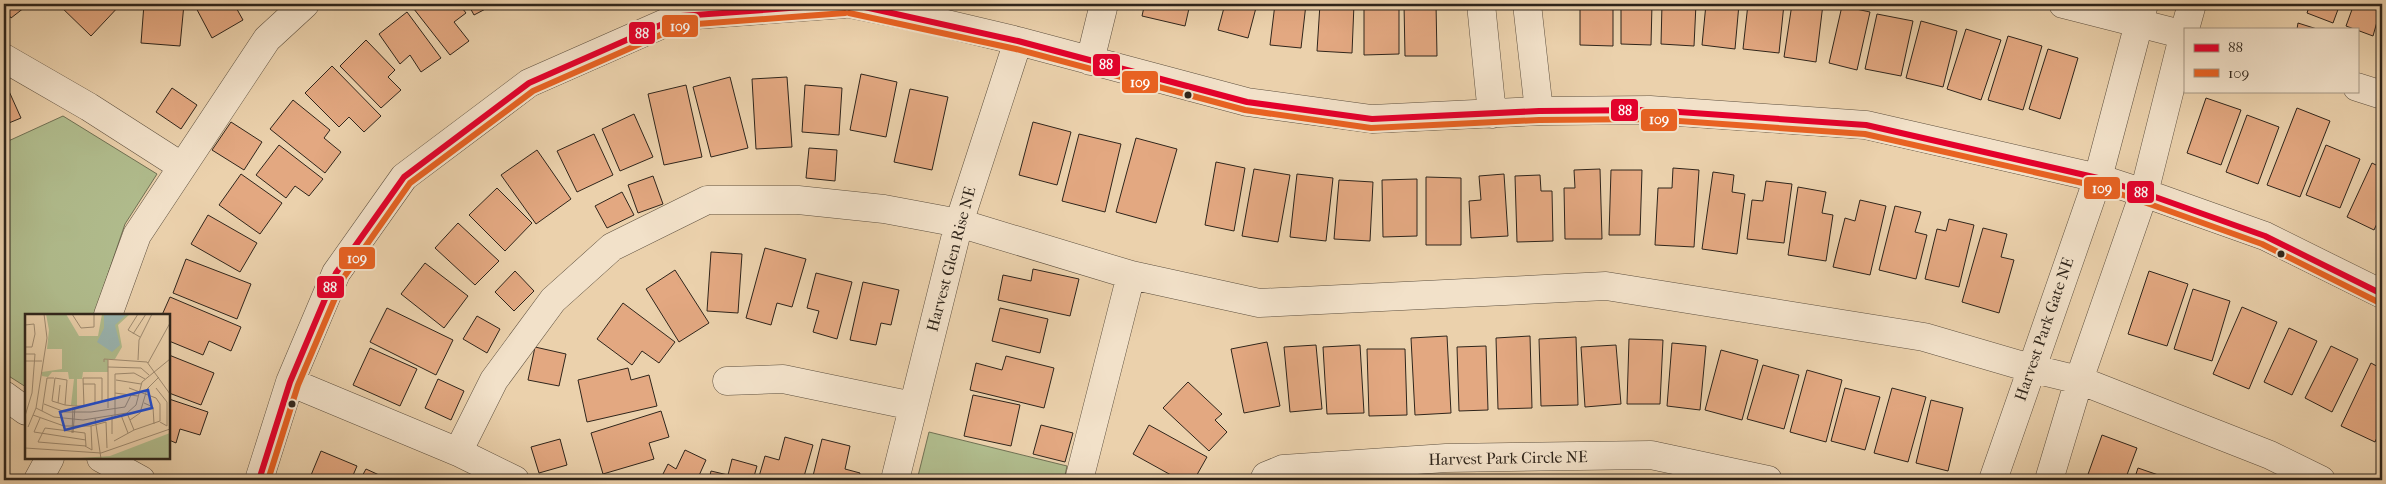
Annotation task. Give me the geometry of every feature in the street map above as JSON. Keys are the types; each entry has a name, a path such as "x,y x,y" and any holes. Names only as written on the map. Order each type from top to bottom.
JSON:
{"street":[{"path":"108,314 138,235 181,166 267,39 305,4"},
{"path":"259,480 290,382 336,273 404,177 529,84 680,10 844,4"},
{"path":"851,4 1018,41 1246,102 1372,119 1539,111 1650,110 1866,125 2098,178 2144,193 2265,236 2382,294"},
{"path":"1090,61 1104,4"},
{"path":"1481,4 1492,114"},
{"path":"1527,4 1539,111"},
{"path":"2048,480 2079,380 2144,193 2184,32 2142,13 2063,4"},
{"path":"2185,28 2192,4"},
{"name":"Harvest Park Gate NE","path":"1993,480 2030,368 2098,178 2142,13"},
{"name":"Harvest Glen Rise NE","path":"895,480 959,223 1018,41"},
{"path":"4,58 89,107 181,166"},
{"path":"2358,87 2382,95"},
{"path":"458,452 494,380 553,300 612,247 708,200 798,200 884,209 959,223 1131,275 1260,303 1606,286 1924,337 2030,368 2079,380 2270,456 2321,480"},
{"path":"1079,480 1131,275"},
{"path":"727,381 783,378 913,406"},
{"path":"290,382 458,452 515,480"},
{"path":"4,395 25,410"},
{"name":"Harvest Park Circle NE","path":"1264,480 1266,476 1283,469 1444,469 1651,455 1758,479"},
{"path":"38,480 49,459"},
{"path":"103,459 141,480"}],"green space":[{"path":"63,116 157,174 125,224 94,314 25,314 25,386 4,373 4,143"},
{"path":"929,432 1067,466 1064,480 917,480"}],"building":[{"path":"4,4 29,4 11,18 4,8"},
{"path":"58,4 121,4 91,36"},
{"path":"144,4 184,4 180,46 141,43"},
{"path":"194,4 234,4 243,20 212,38"},
{"path":"410,4 459,4 466,13 454,22 469,41 450,55"},
{"path":"468,4 495,4 474,15"},
{"path":"1138,4 1190,4 1185,26 1142,16 1144,7"},
{"path":"1225,4 1257,4 1248,38 1218,30"},
{"path":"1275,4 1306,4 1301,48 1270,45"},
{"path":"1320,4 1354,4 1352,53 1317,51"},
{"path":"1364,4 1399,4 1399,54 1364,55"},
{"path":"1404,4 1436,4 1437,56 1405,56"},
{"path":"1580,4 1613,4 1613,46 1580,45"},
{"path":"1621,4 1652,4 1651,45 1621,44"},
{"path":"1662,4 1696,4 1694,46 1661,44"},
{"path":"1706,4 1739,4 1735,49 1702,45"},
{"path":"1748,4 1784,4 1779,53 1743,49"},
{"path":"1792,4 1823,4 1816,62 1784,57"},
{"path":"2310,4 2340,4 2333,23 2307,13"},
{"path":"2354,4 2382,4 2373,36 2358,30 2358,28 2346,26"},
{"path":"1842,6 1870,12 1857,70 1829,63"},
{"path":"407,12 441,58 421,72 410,55 400,64 379,34"},
{"path":"1877,14 1913,21 1901,76 1865,69"},
{"path":"1921,21 1957,31 1943,87 1906,78"},
{"path":"2298,23 2314,28 2297,28"},
{"path":"1966,29 2001,40 1981,100 1947,89"},
{"path":"2008,36 2042,46 2023,110 1988,100"},
{"path":"366,40 395,70 388,77 401,90 381,108 340,66"},
{"path":"2048,49 2078,58 2060,119 2029,109"},
{"path":"332,66 381,116 364,132 349,117 339,127 305,93"},
{"path":"861,74 897,82 886,137 850,130"},
{"path":"730,77 748,148 711,157 693,87"},
{"path":"787,77 792,147 756,149 752,79"},
{"path":"686,85 702,157 664,165 648,94"},
{"path":"805,85 842,88 839,135 802,132"},
{"path":"172,88 197,105 181,129 156,112"},
{"path":"8,89 21,118 4,125 4,91"},
{"path":"910,89 948,97 932,170 894,162"},
{"path":"2206,98 2241,110 2221,165 2187,153"},
{"path":"293,100 330,130 324,138 341,152 325,173 270,129"},
{"path":"2297,108 2330,121 2300,197 2267,185"},
{"path":"634,114 653,157 620,171 602,129"},
{"path":"2247,115 2279,127 2258,184 2226,172"},
{"path":"231,122 262,142 244,170 212,150"},
{"path":"1033,122 1071,132 1057,185 1019,175"},
{"path":"594,134 613,175 577,192 557,151"},
{"path":"1079,134 1121,144 1105,212 1062,201"},
{"path":"1136,138 1177,149 1156,223 1116,212"},
{"path":"279,145 323,179 309,196 295,186 286,198 256,175"},
{"path":"2326,145 2360,159 2340,208 2306,195"},
{"path":"809,148 837,150 835,181 806,178"},
{"path":"537,150 571,199 536,224 501,175"},
{"path":"1216,162 1245,168 1234,231 1205,225"},
{"path":"2372,163 2382,168 2382,213 2374,230 2347,217"},
{"path":"1673,168 1699,170 1694,247 1655,245 1658,188 1672,188"},
{"path":"1254,169 1290,175 1278,242 1242,236"},
{"path":"1600,169 1602,239 1565,239 1564,188 1575,188 1574,170"},
{"path":"1611,170 1642,170 1640,235 1609,235"},
{"path":"1713,172 1734,175 1732,192 1745,194 1737,254 1702,249"},
{"path":"241,174 282,203 260,234 219,205"},
{"path":"1297,174 1333,178 1326,241 1290,237"},
{"path":"1504,174 1508,236 1471,238 1469,201 1481,200 1479,176"},
{"path":"1540,175 1541,191 1552,191 1553,241 1517,242 1515,176"},
{"path":"653,176 663,204 638,213 628,185"},
{"path":"1426,177 1461,178 1461,245 1426,245"},
{"path":"1417,179 1417,236 1383,237 1382,180"},
{"path":"1339,180 1373,182 1370,241 1334,239"},
{"path":"1766,181 1792,184 1784,243 1747,239 1752,200 1763,201"},
{"path":"1798,187 1826,192 1822,213 1833,215 1826,261 1788,255"},
{"path":"497,188 532,223 505,251 469,215"},
{"path":"622,192 634,215 607,228 595,206"},
{"path":"1860,200 1886,206 1870,275 1833,267 1845,218 1855,221"},
{"path":"1895,206 1921,212 1915,232 1927,235 1916,279 1879,270"},
{"path":"208,215 257,243 240,272 191,244"},
{"path":"1949,219 1974,225 1959,287 1925,279 1937,229 1946,231"},
{"path":"458,223 499,261 475,285 435,248"},
{"path":"1983,228 2007,234 2001,257 2014,260 1999,313 1962,302"},
{"path":"765,248 806,259 792,307 777,303 771,325 746,318"},
{"path":"711,252 742,254 738,313 707,311"},
{"path":"186,259 251,284 237,319 173,293"},
{"path":"425,263 468,296 444,328 401,294"},
{"path":"1033,269 1079,279 1070,316 998,300 1003,275 1031,281"},
{"path":"675,270 709,323 679,342 646,289"},
{"path":"515,271 534,291 514,311 495,292"},
{"path":"2149,271 2188,284 2167,346 2128,334"},
{"path":"816,273 852,282 837,339 813,332 819,311 807,308"},
{"path":"863,282 899,290 891,325 881,323 876,345 850,340"},
{"path":"2193,289 2230,301 2212,361 2174,349"},
{"path":"170,297 241,327 231,351 209,341 203,355 170,341 170,314 162,314"},
{"path":"623,303 675,342 659,363 642,351 632,365 597,339"},
{"path":"2242,307 2277,322 2249,389 2213,374"},
{"path":"387,308 453,340 436,375 370,342"},
{"path":"1000,308 1048,319 1040,353 992,341"},
{"path":"477,316 500,329 487,353 463,339"},
{"path":"2289,328 2317,341 2292,395 2264,382"},
{"path":"1447,336 1451,413 1415,415 1411,338"},
{"path":"1530,336 1532,408 1498,409 1496,338"},
{"path":"1576,337 1578,405 1541,406 1539,339"},
{"path":"1629,339 1663,340 1660,404 1627,404"},
{"path":"1267,342 1280,406 1244,413 1231,349"},
{"path":"1672,343 1706,346 1700,410 1667,406"},
{"path":"1316,345 1322,409 1290,412 1284,347"},
{"path":"1360,345 1364,413 1327,414 1323,347"},
{"path":"1616,345 1621,404 1585,407 1581,347"},
{"path":"1486,346 1488,410 1459,411 1457,347"},
{"path":"2331,346 2358,359 2332,412 2305,398"},
{"path":"535,347 566,354 559,386 528,380"},
{"path":"370,348 417,369 400,406 353,385"},
{"path":"1367,349 1405,349 1407,415 1369,416"},
{"path":"1721,350 1758,360 1742,420 1705,410"},
{"path":"170,355 214,373 201,405 170,393"},
{"path":"1006,356 1054,368 1044,408 970,390 976,363 1002,370"},
{"path":"2371,363 2382,369 2382,426 2375,442 2341,426"},
{"path":"1763,365 1799,375 1784,429 1747,419"},
{"path":"628,368 631,380 649,375 657,406 587,422 578,380"},
{"path":"1807,370 1842,380 1826,442 1790,432"},
{"path":"438,379 464,391 451,420 425,408"},
{"path":"1188,382 1222,414 1215,420 1227,432 1209,451 1163,408"},
{"path":"1845,388 1880,397 1865,450 1831,441"},
{"path":"1892,388 1926,397 1908,462 1874,453"},
{"path":"973,395 1020,405 1011,446 964,436"},
{"path":"170,399 208,412 200,435 180,429 176,443 170,440"},
{"path":"1931,400 1963,408 1948,471 1916,463"},
{"path":"661,411 669,437 649,443 654,459 603,474 591,433"},
{"path":"1041,425 1073,433 1065,462 1033,454"},
{"path":"1149,425 1207,457 1194,480 1180,480 1133,454"},
{"path":"2102,435 2137,448 2125,480 2086,480"},
{"path":"785,437 813,445 803,480 758,480 765,456 779,460"},
{"path":"560,439 567,465 539,473 531,447"},
{"path":"822,439 850,446 845,469 860,473 858,480 812,480"},
{"path":"685,450 706,460 697,480 660,480 668,464 676,469"},
{"path":"321,451 357,466 351,480 309,480"},
{"path":"732,459 757,466 753,480 709,480 711,471 728,475"},
{"path":"2138,468 2167,478 2166,480 2134,480"},
{"path":"366,469 390,480 360,480"}],"transit line":[{"name":"88","path":"259,480 290,382 336,273 404,177 529,83 681,16 844,4"},
{"name":"88","path":"851,4 1018,41 1247,102 1372,119 1539,111 1650,110 1866,125 2098,178 2144,193 2265,236 2382,294"},
{"name":"109","path":"268,480 298,385 344,277 410,183 533,91 683,25 845,13"},
{"name":"109","path":"849,13 1016,49 1245,110 1371,128 1539,120 1650,119 1865,134 2096,186 2262,244 2378,302"}]}
